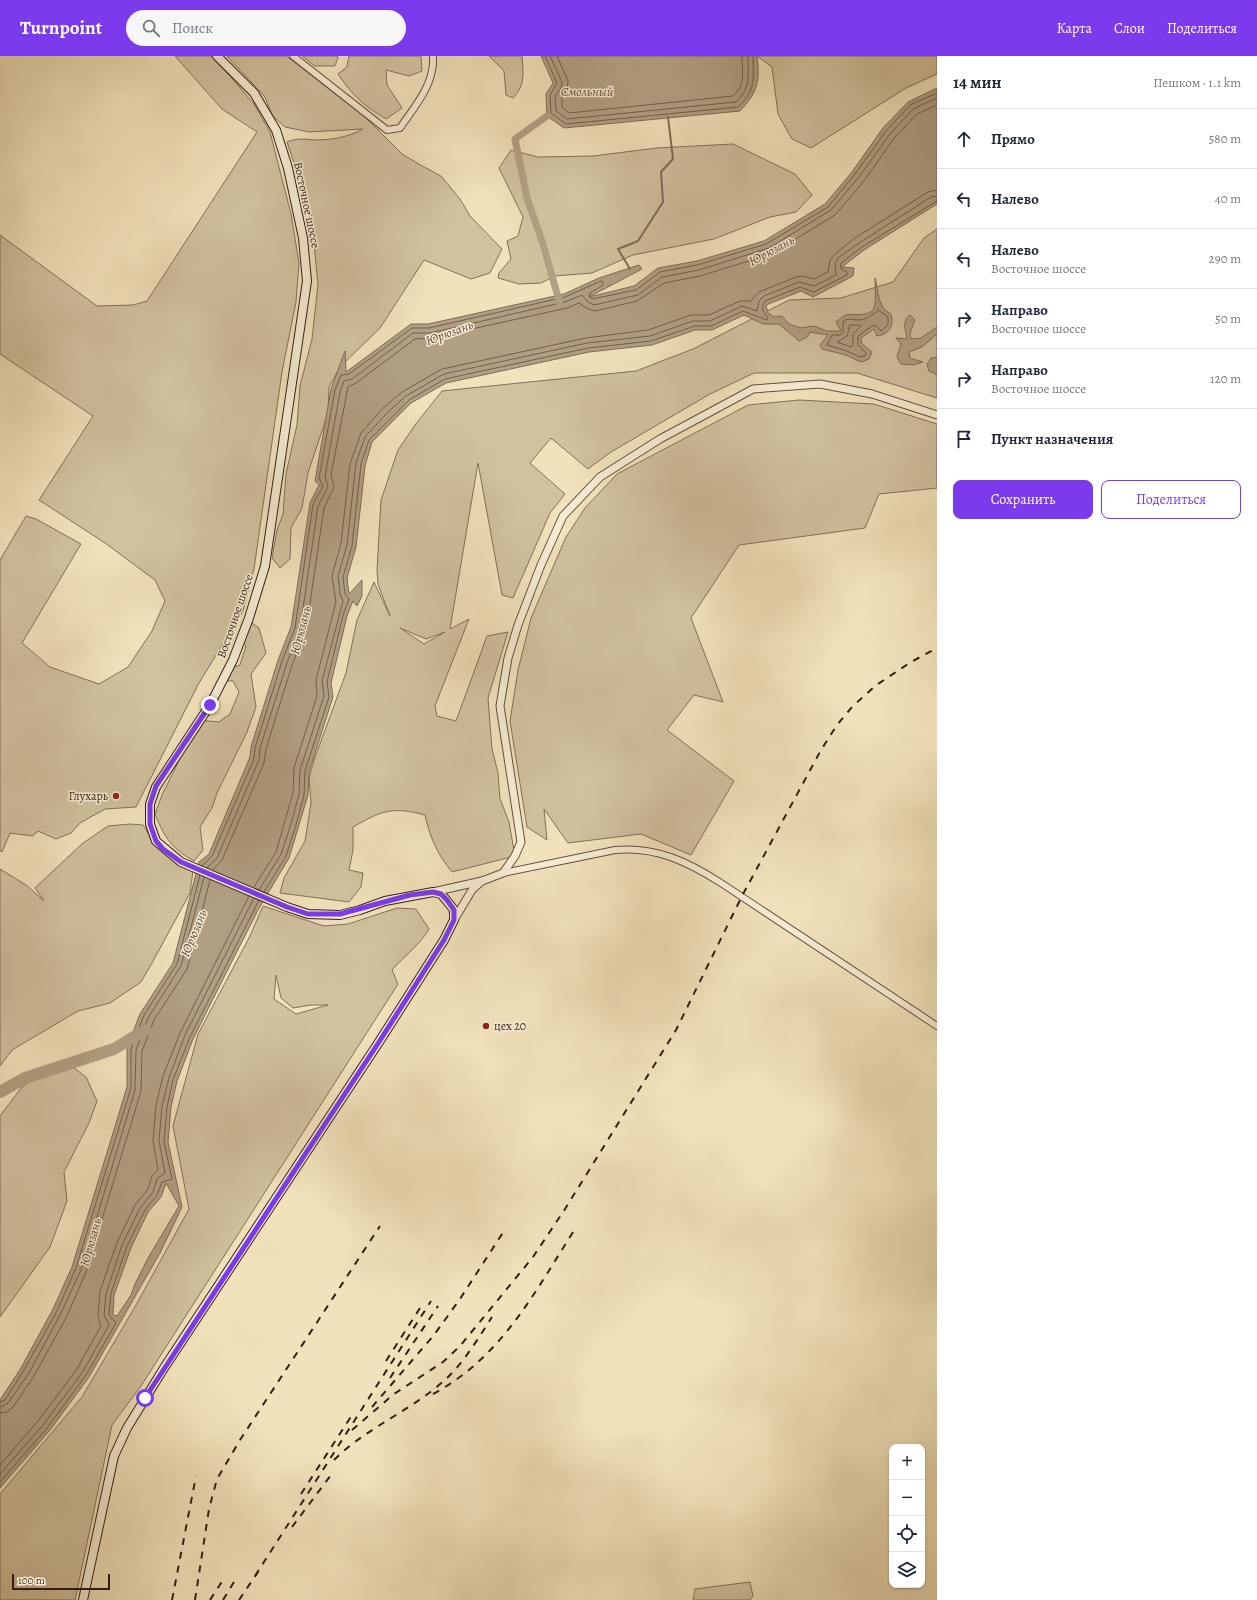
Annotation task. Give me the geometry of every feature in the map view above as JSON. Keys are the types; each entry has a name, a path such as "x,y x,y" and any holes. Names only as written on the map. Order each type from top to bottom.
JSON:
{"main road":[{"name":"Восточное шоссе","path":"217,56 254,93 276,130 288,168 303,238 307,281 264,566 258,588 233,660 210,705 156,786 150,804 150,824 156,841 181,862 287,907 308,914 340,914 410,895 433,892"},
{"path":"83,1600 114,1456 127,1428 164,1368 379,1042 444,940 454,920 454,910 441,894 433,892"}],"street":[{"path":"293,56 387,130 400,128 416,105 434,69 434,56"},
{"path":"503,873 515,856 521,842 500,706 508,658 518,625 563,516 600,477 660,439 753,389 820,384 872,394 937,415"},
{"path":"503,873 615,850 629,849 668,855 693,865 937,1026"},
{"name":"Восточное шоссе","path":"433,892 482,881 503,873"},
{"path":"454,920 472,890 482,881"}],"shaded area":[{"path":"175,56 211,56 254,104 270,132 291,214 299,263 296,302 282,372 254,569 243,611 199,683 136,807 105,809 80,823 71,833 56,839 38,831 33,836 10,833 2,852 0,851 0,560 26,516 36,519 81,544 22,643 50,667 99,684 128,667 152,631 165,601 155,580 105,543 39,500 93,416 0,354 0,235 97,306 133,305 147,301 257,132 222,109"},
{"path":"227,56 286,56 289,58 364,116 402,154 441,176 460,199 470,216 502,249 490,273 471,279 424,260 380,328 340,367 329,387 328,413 308,473 302,508 291,528 290,559 280,568 272,558 277,530 283,514 286,474 297,425 300,386 312,339 318,284 311,214 287,142 298,139 334,139 363,129 309,132 285,127 272,115 265,97"},
{"path":"302,56 338,57 335,66 315,66"},
{"path":"349,56 421,56 422,71 409,76 386,70 387,85 402,108 386,119 371,110 359,100 338,74 347,67"},
{"path":"489,56 522,56 522,83 513,98 506,95 504,71"},
{"path":"757,56 937,56 937,74 906,88 811,148 792,139 778,114 772,67"},
{"path":"733,144 795,174 812,195 796,212 770,217 714,239 633,255 592,273 555,276 541,283 519,284 498,278 499,273 511,259 507,241 518,236 523,217 499,168 511,150 538,157 593,156 657,148"},
{"path":"937,229 937,398 857,373 754,373 710,394 611,452 588,469 551,438 530,463 565,494 550,513 513,598 502,595 478,463 450,629 469,619 435,706 437,716 456,721 487,636 508,632 488,698 492,749 498,773 500,799 509,822 515,856 452,872 442,859 435,845 429,831 425,815 404,811 387,812 371,817 353,827 353,850 349,870 363,873 361,887 349,902 280,893 284,878 305,841 311,803 309,778 314,760 346,673 357,620 374,582 390,616 378,584 377,570 381,500 398,450 415,425 442,391 636,371 693,349 789,300 841,298 893,282 924,238","holes":["400,628 426,639 445,632 424,644"]},
{"path":"799,400 874,404 937,424 937,488 879,494 865,528 739,545 691,618 723,702 694,695 667,730 734,781 691,855 641,834 568,843 544,809 547,840 527,827 510,721 518,670 531,618 566,537 585,508 617,474 748,405"},
{"path":"252,623 259,628 266,653 251,674 256,707 247,732 217,793 212,808 200,827 203,850 194,861 174,847 162,830 155,814 162,795 199,720 219,722 230,714 239,692 233,681 223,681 228,669 240,665 246,646 243,642"},
{"path":"130,824 143,825 153,840 164,852 177,862 193,871 190,893 141,982 110,1003 78,1011 12,1050 0,1066 0,869 26,885 44,901 35,888 83,843 108,826"},
{"path":"263,906 324,926 348,924 397,908 416,909 429,929 417,945 392,970 398,984 141,1386 112,1425 75,1600 0,1600 0,1494 82,1397 136,1305 189,1209 173,1126 198,1034 250,936","holes":["276,975 281,998 293,1008 311,1005 328,1005 296,1014 274,999"]},
{"path":"66,1062 86,1077 97,1101 89,1123 64,1172 67,1201 50,1247 0,1317 0,1116 22,1087 45,1070"},
{"path":"750,1582 753,1596 750,1600 693,1600 695,1589"}],"water":[{"name":"Смольный","path":"541,56 757,56 758,79 751,98 740,111 564,128 547,116 546,94 553,83"},
{"name":"Юрюзань","path":"937,88 937,204 864,250 842,267 854,268 853,276 813,297 801,291 766,305 768,313 774,317 782,316 789,324 801,328 814,326 827,331 841,331 836,322 842,317 846,315 868,313 874,308 875,278 879,299 886,311 891,314 892,322 890,329 885,333 877,336 874,329 861,338 862,344 872,352 869,359 861,362 846,355 822,349 820,345 828,335 810,332 807,337 799,341 779,324 763,324 744,315 712,330 695,330 652,345 589,352 446,383 411,403 372,442 365,466 356,547 347,578 349,594 362,580 362,596 357,606 353,601 347,616 331,683 333,697 309,772 308,795 289,858 258,910 218,989 193,1039 177,1081 171,1107 168,1142 182,1207 160,1253 89,1377 50,1430 0,1488 0,1400 21,1368 53,1309 72,1267 127,1087 127,1048 140,1014 173,963 199,862 209,854 250,757 251,747 278,660 291,627 310,503 319,485 315,481 331,389 345,351 346,372 411,324 428,324 564,294 599,278 639,265 642,269 589,297 634,286 658,268 697,261 764,241 825,204 852,172 883,128 908,102","holes":["166,1183 179,1206 148,1258 131,1295 117,1316 113,1315 114,1295 131,1248 148,1212 161,1197"]},
{"path":"910,315 915,320 910,333 911,339 921,338 937,327 937,334 922,347 909,352 910,358 923,362 913,365 901,364 897,357 901,344 896,338 907,339 905,323"},
{"path":"937,357 937,375 929,371 927,364 931,358"}],"waterway":[{"path":"547,116 515,139 527,198 542,241 560,304"},
{"name":"Смольный","path":"630,269 618,249 638,241 663,202 661,172 673,159 668,117"},
{"path":"0,1092 25,1078 114,1049 145,1030"}],"railway":[{"path":"352,1430 394,1394 443,1362 460,1346 533,1257 565,1209 676,1030 742,896 821,750 837,725 852,707 875,686 911,662 937,648"},
{"path":"195,1600 209,1509 217,1479 240,1440 380,1226"},
{"path":"433,1394 457,1379 479,1362 497,1342 530,1300 575,1229"},
{"path":"372,1407 434,1335 460,1299 504,1231"},
{"path":"255,1576 431,1301"},
{"path":"390,1378 438,1306"},
{"path":"386,1361 420,1308"},
{"path":"334,1460 347,1448 375,1428 420,1400 447,1378 466,1357 492,1317"},
{"path":"301,1494 352,1415"},
{"path":"292,1527 331,1475"},
{"path":"172,1600 196,1476"},
{"path":"239,1600 258,1572"},
{"path":"223,1600 237,1577"},
{"path":"210,1600 223,1580"}],"place":[{"name":"Глухарь","path":"116,796"},
{"name":"цех 20","path":"486,1026"}],"route":[{"path":"145,1398 379,1042 444,940 454,920 454,910 447,900 441,894 433,892 410,895 385,901 360,910 340,914 308,914 287,907 181,862 163,849 156,841 150,824 150,804 156,786 210,705"}]}
